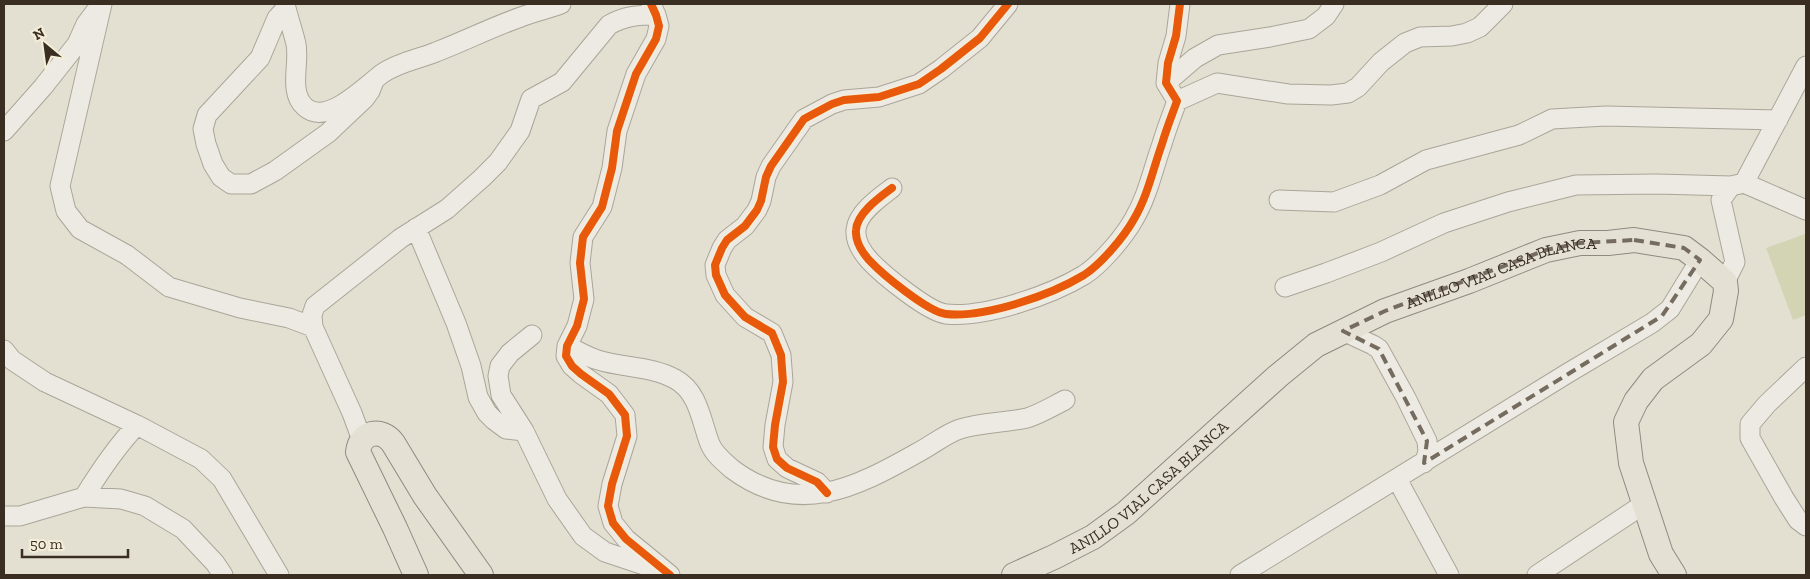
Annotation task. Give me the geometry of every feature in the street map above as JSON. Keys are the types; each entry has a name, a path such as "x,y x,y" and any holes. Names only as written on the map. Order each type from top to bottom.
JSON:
{"main road":[{"name":"ANILLO VIAL CASA BLANCA","path":"1014,575 1054,557 1100,532 1126,513 1278,376 1316,345 1385,311 1469,281 1546,250 1580,243 1608,243 1634,240 1684,248 1725,282"},
{"path":"1674,575 1661,554 1630,463 1626,422 1636,401 1653,379 1701,344 1721,319 1726,292 1725,282"},
{"path":"416,575 358,452 362,440 367,435 375,433 389,438 425,496 481,575"}],"street":[{"path":"4,131 43,87 77,44 86,24 102,4"},
{"path":"102,4 60,186 66,211 80,229 127,255 169,287 240,308 289,318 312,327"},
{"path":"285,6 296,46 297,89 300,99 306,108 318,113 330,111 395,67 437,52 523,16 541,12 561,4"},
{"path":"827,493 817,482 787,468 775,456 773,447 775,425 783,382 781,355 772,333 745,317 725,294 716,274 718,257 727,240 745,226 757,210 771,166 804,119 832,104 844,100 879,97 919,84 980,38 1008,4"},
{"path":"1177,101 1166,82 1168,63 1176,36 1180,4"},
{"path":"1166,82 1195,58 1218,45 1310,29 1326,16 1334,4"},
{"path":"892,188 870,206 856,228 857,241 861,249 868,260 884,275 921,302 944,314 963,315 992,310 1026,300 1084,274 1098,264 1128,227 1134,219 1152,179 1161,145 1177,101 1217,83 1288,94 1331,96 1348,93 1358,87 1381,62 1405,43 1420,37 1452,36 1466,33 1480,27 1503,4"},
{"path":"285,6 260,58 207,115 203,130 206,144 213,164 221,178 232,184 251,184 275,171 328,133 365,98 374,81"},
{"path":"362,440 352,413 312,327 312,315 315,306 416,228 447,210 498,162 520,131 532,100 562,82 609,25 618,20 653,9 659,26 656,39 636,74 617,131 612,168 602,207 584,237 580,263 584,299 566,356 572,366 609,394 625,415 627,436 612,484 608,506 613,523 626,539 668,574"},
{"path":"1725,282 1735,262 1722,200 1737,185 1778,120 1806,66"},
{"path":"1279,200 1334,202 1380,185 1426,160 1519,135 1552,119 1606,116 1778,120"},
{"path":"1284,287 1380,252 1444,223 1508,202 1576,186 1656,184 1737,185 1806,210"},
{"path":"416,228 456,323 471,366 478,396 487,413 506,429 524,431"},
{"path":"1240,575 1662,316 1670,309 1700,260"},
{"path":"1343,332 1379,349 1427,440 1428,452 1424,463"},
{"path":"532,335 510,353 500,366 498,376 501,394 524,431 557,499 583,536 605,552 668,574"},
{"path":"568,346 598,360 648,370 676,379 687,389 695,401 710,445 723,461 755,483 776,492 803,496 827,493 855,484 890,469 958,430 1028,417 1065,400"},
{"path":"4,350 12,360 45,382 137,425 200,459 222,479 279,575"},
{"path":"1806,367 1767,404 1750,424 1750,438 1784,498 1798,520 1806,526"},
{"path":"84,496 122,440 137,425"},
{"path":"1397,480 1448,575"},
{"path":"4,516 20,516 84,496 121,500 145,506 183,529 215,563 223,575"},
{"path":"1537,575 1644,504"}],"highlighted area":[{"path":"1634,240 1684,248 1700,260 1662,316 1424,463 1427,441 1379,349 1343,331 1385,311 1546,250 1580,243"}],"green space":[{"path":"1805,234 1806,315 1793,320 1766,248"}],"cycle path":[{"path":"651,4 659,26 656,39 636,74 617,131 612,168 602,207 583,237 580,263 584,299 577,326 567,346 566,356 572,366 581,374 609,394 625,415 627,436 612,484 608,506 613,523 626,539 670,575"},
{"path":"827,493 817,482 787,468 777,459 773,447 783,382 781,355 772,333 745,317 725,295 716,275 715,265 727,240 745,226 757,210 771,166 804,119 832,104 844,100 879,97 919,84 980,38 1008,4"},
{"path":"892,188 870,206 860,218 856,230 858,242 866,257 884,274 917,300 938,312 962,314 998,309 1054,290 1084,275 1112,250 1130,226 1147,191 1177,101 1166,83 1168,63 1176,36 1180,4"}]}
